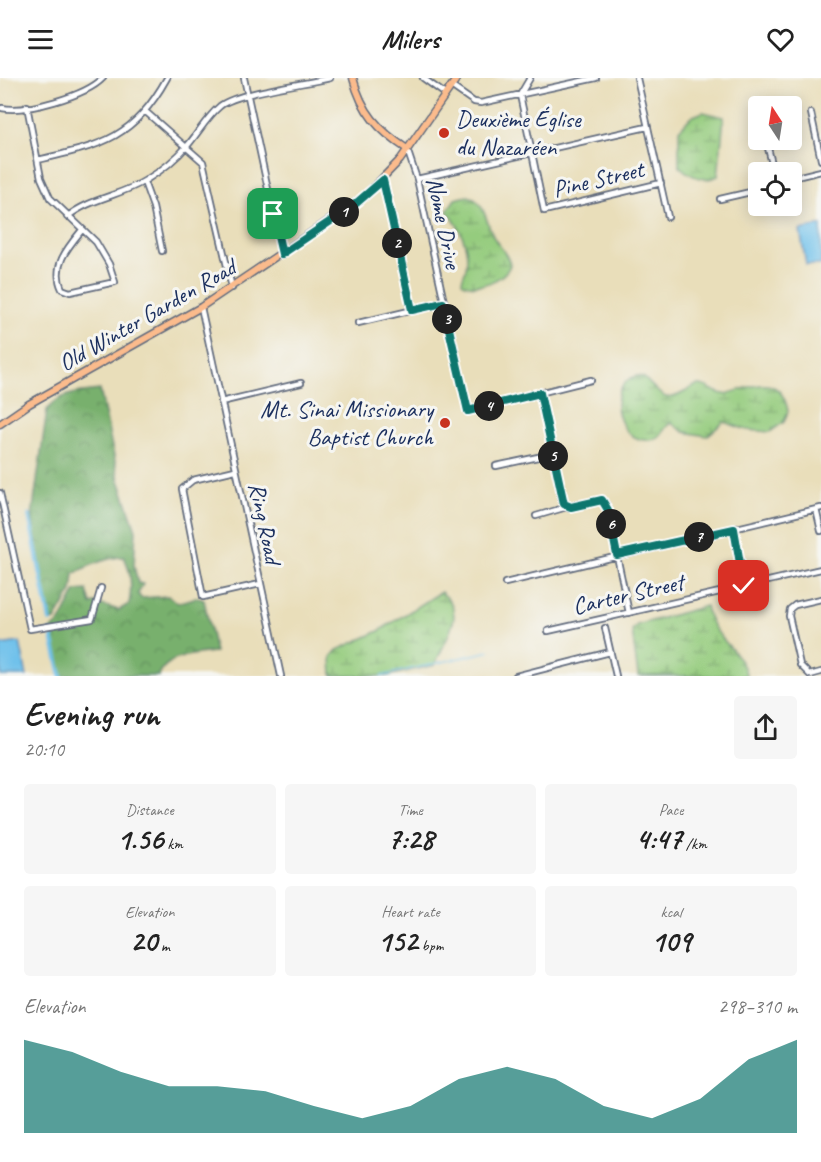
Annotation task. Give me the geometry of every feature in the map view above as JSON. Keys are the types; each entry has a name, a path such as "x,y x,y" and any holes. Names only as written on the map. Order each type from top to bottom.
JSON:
{"main road":[{"path":"353,78 359,100 375,125 407,149"},
{"name":"Old Winter Garden Road","path":"0,424 29,404 201,308 353,206 383,180 457,78"}],"street":[{"path":"2,108 27,106 73,97 95,86 103,78"},
{"path":"38,160 97,145 116,136 146,112 167,78"},
{"path":"244,78 282,254"},
{"path":"296,78 298,85"},
{"path":"67,217 79,207 114,196 144,182 163,169 219,107 230,100 330,78"},
{"path":"423,78 445,94"},
{"path":"530,78 520,95 532,153"},
{"path":"451,86 474,102 481,104 596,78"},
{"path":"637,78 668,217"},
{"path":"27,106 41,178 50,198 67,217 82,230 102,251 115,282 70,292 62,289 58,273 60,262 82,230"},
{"path":"146,112 187,145 203,162 232,288"},
{"path":"811,113 821,160"},
{"path":"417,179 647,127"},
{"name":"Nome Drive","path":"407,149 417,179 468,411 540,393"},
{"name":"Pine Street","path":"532,153 544,211 661,183"},
{"path":"802,176 821,171"},
{"path":"383,180 412,310"},
{"path":"144,182 153,207 162,251"},
{"path":"720,199 748,193"},
{"path":"358,323 443,303"},
{"name":"Ring Road","path":"201,308 280,676"},
{"path":"567,507 562,499 540,393 591,380"},
{"path":"221,402 301,383"},
{"path":"496,466 552,454"},
{"path":"235,470 193,480 184,486 181,495 203,597 260,584"},
{"path":"0,493 30,629 92,619 101,588"},
{"path":"536,516 602,500 608,510 629,613"},
{"path":"505,583 819,508 821,531"},
{"path":"734,529 744,586"},
{"name":"Carter Street","path":"549,631 821,569"},
{"path":"821,599 795,605 790,609 789,616 804,671 810,675 821,672"},
{"path":"604,628 616,676"},
{"path":"516,676 610,652"}],"green space":[{"path":"703,112 724,117 718,176 708,179 692,175 679,166 679,130 691,117"},
{"path":"468,196 482,207 493,236 510,265 496,280 474,286 462,282 466,270 467,253 460,230 447,211 455,199"},
{"path":"636,376 643,377 666,397 678,395 697,385 726,394 755,386 772,386 779,390 788,411 784,422 770,432 747,430 724,422 707,436 684,432 671,423 654,439 639,439 629,433 622,424 617,402 626,382"},
{"path":"100,390 119,480 136,530 134,566 138,583 143,584 138,594 141,598 168,596 178,603 197,597 204,600 215,652 174,660 162,669 159,676 61,676 51,629 60,622 76,591 87,590 91,604 95,603 119,610 129,604 130,580 124,557 104,560 74,574 72,591 55,620 50,621 34,531 32,516 47,410 57,400 64,397"},
{"path":"441,592 449,600 454,617 452,627 435,665 386,676 332,676 331,657 337,650 379,631"},
{"path":"706,606 714,627 738,658 747,676 638,676 632,630 637,625"}],"water":[{"path":"821,225 821,265 806,265 800,230"},
{"path":"20,642 27,676 1,676 0,645"}],"waterway":[{"path":"29,515 50,621"},
{"path":"51,632 61,676"},
{"path":"381,676 490,651"}],"place":[{"name":"Deuxième Église du Nazaréen","path":"444,133"},
{"name":"Mt. Sinai Missionary Baptist Church","path":"445,423"}],"route":[{"path":"273,214 282,254 353,206 383,180 412,310 443,303 468,411 540,393 564,504 571,507 602,500 608,510 617,555 734,529 744,586"}]}
